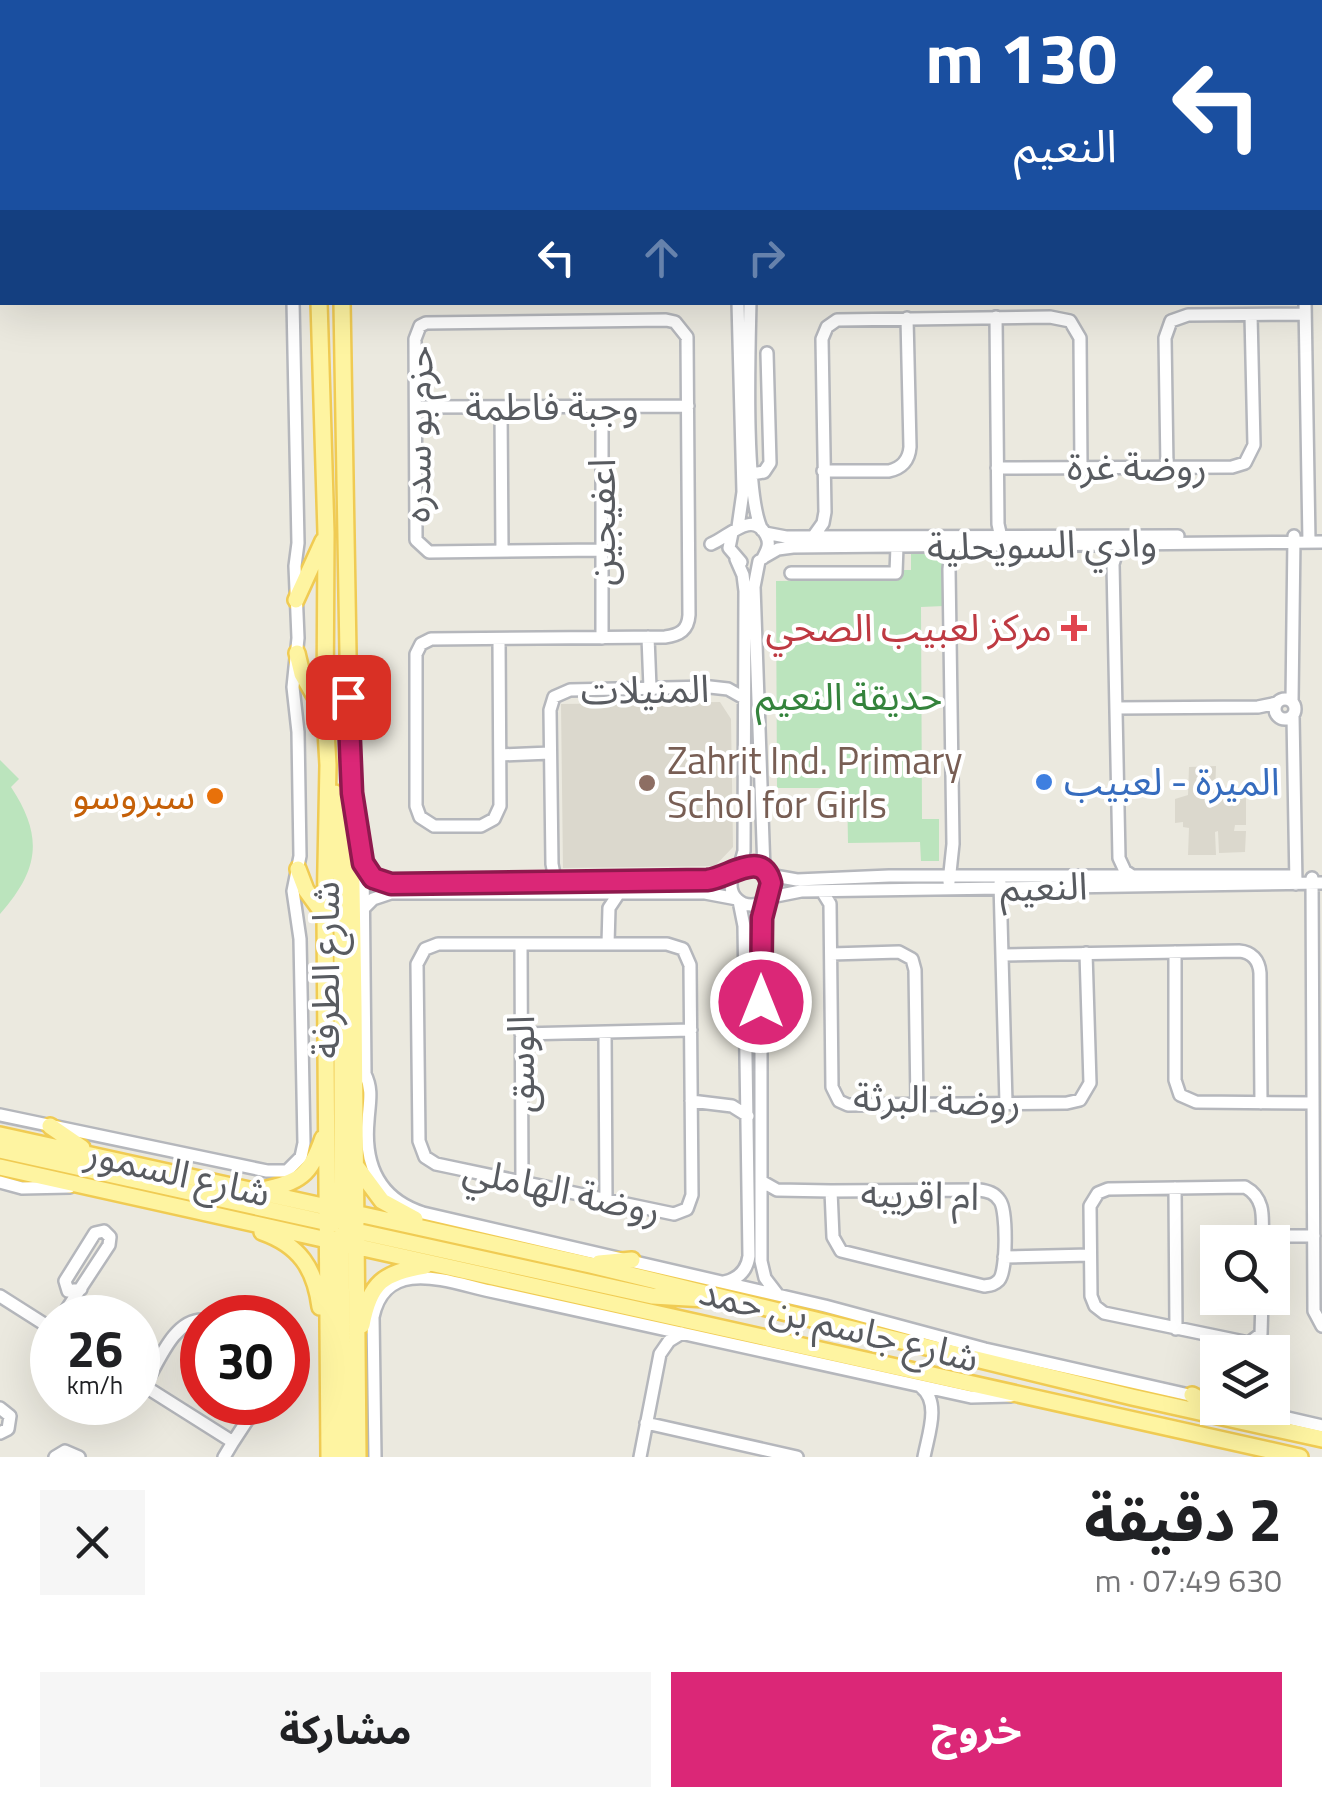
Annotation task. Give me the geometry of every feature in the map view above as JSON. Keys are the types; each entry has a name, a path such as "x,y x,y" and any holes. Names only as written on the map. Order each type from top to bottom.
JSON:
{"main road":[{"name":"شارع الطرفة","path":"319,305 326,533 324,713 328,764 326,1130 356,1348 358,1457"},
{"path":"332,305 334,405 345,474"},
{"name":"شارع الطرفة","path":"329,1457 328,1334 341,1226 354,1162 352,793 342,305"},
{"path":"342,338 349,305"},
{"path":"296,600 326,533"},
{"path":"296,653 302,674 324,713"},
{"path":"328,764 338,811 342,894 343,1457"},
{"path":"298,870 306,890 325,916"},
{"path":"354,1128 365,1074"},
{"path":"50,1126 89,1153"},
{"path":"259,1191 299,1180 312,1164 326,1130"},
{"name":"شارع السمور","path":"0,1135 259,1191 341,1226"},
{"path":"0,1150 652,1296 701,1299 725,1289"},
{"path":"354,1162 366,1184 390,1208 444,1233"},
{"name":"شارع السمور","path":"0,1167 76,1187 242,1220 341,1226"},
{"path":"242,1220 301,1255 315,1278 328,1334"},
{"name":"شارع جاسم بن حمد","path":"341,1226 444,1233 725,1289 1200,1410"},
{"name":"شارع جاسم بن حمد","path":"341,1226 434,1264 1300,1457"},
{"path":"590,1264 632,1260"},
{"path":"356,1348 368,1298 378,1283 397,1271 434,1264"},
{"path":"600,1302 621,1319"},
{"path":"708,1339 753,1343 769,1340"},
{"path":"1192,1395 1200,1399"},
{"path":"358,1416 374,1437"},
{"name":"شارع جاسم بن حمد","path":"1259,1425 1322,1439"}],"street":[{"name":"شارع الطرفة","path":"292,1168 301,1157 304,1143 300,938 293,898 298,870 298,732 293,687 297,490 293,305"},
{"path":"738,305 742,492 729,543 744,580 744,852 731,885 744,926 748,1278 752,1282 760,1279 762,1268 761,924 771,887 766,872 754,587 768,543 754,508 750,305"},
{"path":"1050,305 1050,316"},
{"path":"1167,467 1168,326 1182,315 1251,315 1305,308 1316,539"},
{"name":"روضة غرة","path":"997,468 1232,467 1250,458 1254,446 1251,315"},
{"path":"813,537 821,528 824,512 824,332 837,320 1050,316 1070,321 1079,333 1081,467"},
{"path":"996,317 998,538"},
{"path":"824,470 889,471 907,459 907,318"},
{"name":"حزم بو سدره","path":"499,639 500,806 490,822 482,826 434,826 420,817 416,806 418,648 430,639 648,637 678,634 687,624 687,337 675,322 666,320 420,326 415,338 419,546 429,552 602,550"},
{"path":"752,474 764,472 770,463 768,353"},
{"name":"وجبة فاطمة","path":"416,407 688,406"},
{"name":"اعفيجين","path":"602,407 602,638"},
{"path":"501,408 502,551"},
{"path":"824,512 830,529 838,536"},
{"path":"710,544 748,524 764,531"},
{"name":"وادي السويحلية","path":"764,531 786,538 948,541"},
{"name":"وادي السويحلية","path":"761,559 794,547 896,546 998,538 1316,539"},
{"path":"1291,539 1284,709 1294,880"},
{"path":"1121,540 1114,564 1119,858 1122,867 1134,876"},
{"path":"948,541 953,883"},
{"path":"688,544 710,544 745,564 761,559"},
{"path":"791,573 896,573 896,546"},
{"path":"648,637 650,688"},
{"name":"المنيلات","path":"562,881 552,867 550,754 550,706 561,692 722,688 744,698"},
{"path":"1116,711 1284,709"},
{"path":"500,755 550,754"},
{"name":"شارع الطرفة","path":"352,793 363,863 365,1074 371,1088 369,1160 386,1191"},
{"path":"363,863 373,878 391,884 712,880 754,865 766,872"},
{"name":"النعيم","path":"766,872 797,880 880,876 953,883"},
{"name":"النعيم","path":"1003,883 1134,876 1294,880"},
{"path":"1317,880 1314,1311 1322,1326"},
{"name":"النعيم","path":"766,898 794,891 953,883 1317,880"},
{"path":"1003,883 1006,1104"},
{"name":"روضة البرثة","path":"822,891 830,904 832,1087 835,1097 848,1105 1074,1102 1088,1090 1086,953"},
{"path":"830,904 839,891"},
{"path":"364,909 373,899 391,893 711,893 750,905 766,898"},
{"path":"598,893 609,908"},
{"path":"608,944 609,908 619,893"},
{"name":"روضة الهاملي","path":"608,944 673,944 683,949 690,965 692,1195 687,1209 674,1214 606,1202 436,1164 423,1154 419,1142 418,961 428,947 608,944"},
{"name":"الوسق","path":"521,945 522,1182"},
{"path":"1003,955 1239,951 1250,954 1258,962 1261,1103"},
{"path":"832,954 899,952 914,963 917,1104"},
{"path":"1175,952 1177,1091 1190,1102 1313,1102"},
{"path":"521,1034 691,1030"},
{"path":"605,1033 606,1202"},
{"path":"732,1106 748,1094"},
{"path":"691,1102 732,1106 748,1116"},
{"name":"شارع السمور","path":"0,1115 266,1171 278,1173 292,1168"},
{"name":"شارع السمور","path":"0,1182 22,1188 76,1187"},
{"name":"ام اقريبه","path":"762,1182 777,1190 986,1191 1003,1208 1004,1257 999,1280 984,1286 846,1253 834,1242 831,1191"},
{"path":"1262,1225 1261,1203 1252,1191 1238,1186 1108,1189 1098,1193 1090,1206 1091,1296 1100,1310 1241,1343 1253,1342 1262,1330 1262,1315"},
{"path":"1175,1188 1176,1329"},
{"path":"761,1199 777,1190"},
{"name":"شارع جاسم بن حمد","path":"386,1191 401,1204 423,1213 632,1260 725,1289 778,1295 985,1349 1200,1397"},
{"path":"65,1295 65,1281 96,1233 104,1231 110,1242 76,1295"},
{"path":"1290,1237 1314,1236"},
{"path":"1004,1257 1090,1255"},
{"path":"725,1289 748,1266"},
{"path":"762,1268 778,1295"},
{"name":"شارع جاسم بن حمد","path":"374,1437 373,1317 389,1286 407,1278 425,1278 621,1319 948,1393 988,1399 1015,1394"},
{"path":"66,1289 74,1293 81,1288"},
{"path":"0,1296 30,1315"},
{"path":"640,1457 660,1354 657,1338 648,1326"},
{"path":"160,1357 180,1328"},
{"path":"660,1354 669,1341 683,1333"},
{"path":"921,1387 933,1404 924,1457"},
{"path":"933,1404 948,1393"},
{"path":"160,1396 233,1442"},
{"path":"0,1408 11,1422 0,1433"},
{"path":"1290,1419 1322,1426"},
{"path":"646,1423 797,1457"},
{"path":"224,1457 244,1425"},
{"path":"374,1437 375,1457"},
{"path":"632,1457 643,1440"},
{"path":"55,1457 66,1451 79,1457"}],"shaded area":[{"name":"Zahrit Ind. Primary Schol for Girls","path":"720,702 731,719 733,847 715,866 563,868 561,704"},
{"path":"1216,766 1215,794 1246,794 1246,825 1235,825 1234,831 1246,831 1245,852 1219,853 1218,831 1216,855 1188,855 1189,828 1183,827 1183,822 1175,823 1175,799 1188,795 1189,767"}],"green space":[{"name":"حديقة النعيم","path":"911,553 943,553 944,606 921,607 922,819 939,819 939,861 921,861 920,842 848,843 847,788 777,788 776,581 878,580 879,570 911,570"},
{"path":"0,760 19,779 11,787 29,822 32,853 23,883 0,914"}],"place":[{"name":"مركز لعبيب الصحي","path":"1074,628"},
{"name":"الميرة - لعبيب","path":"1044,782"},
{"name":"Zahrit Ind. Primary Schol for Girls","path":"647,783"},
{"name":"سبروسو","path":"215,796"}],"route":[{"path":"348,697 352,793 363,863 378,882 707,880 754,865 769,875 771,883 763,905 761,1002"}]}
